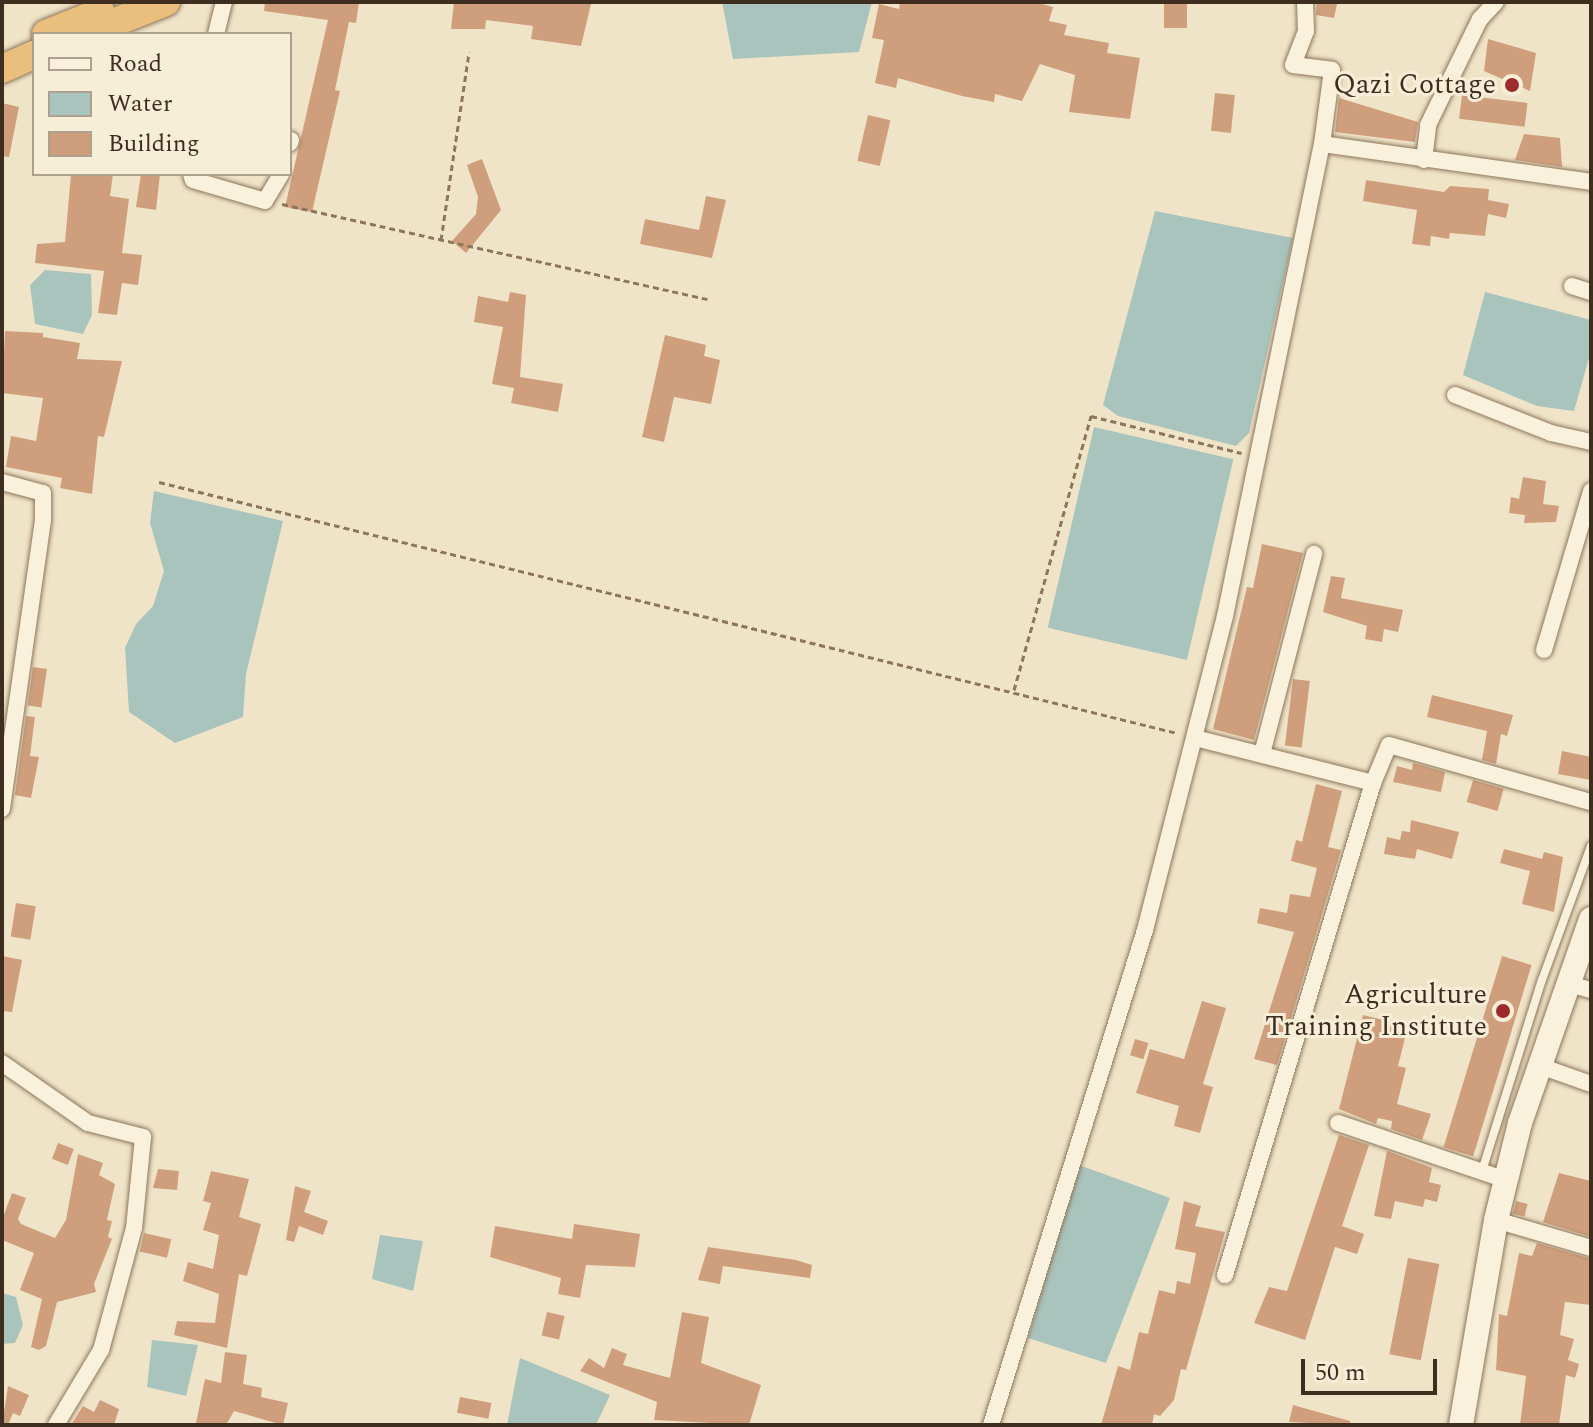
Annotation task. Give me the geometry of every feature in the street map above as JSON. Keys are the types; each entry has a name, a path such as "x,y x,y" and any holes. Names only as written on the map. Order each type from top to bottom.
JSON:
{"highway":[{"path":"51,32 125,2"},
{"path":"90,32 166,2"},
{"path":"2,53 32,40"},
{"path":"2,69 32,56"}],"main road":[{"path":"1461,1425 1496,1220 1506,1180 1566,983 1591,919"}],"street":[{"path":"216,32 224,2"},
{"path":"991,1425 1145,930 1195,738 1258,457 1322,144 1332,70 1293,65 1306,31 1305,2"},
{"path":"1424,160 1428,125 1480,19 1496,2"},
{"path":"1322,144 1591,182"},
{"path":"192,176 193,180 265,201 280,176"},
{"path":"1572,286 1591,292"},
{"path":"1455,395 1551,433 1591,442"},
{"path":"2,482 43,493 43,520 2,809"},
{"path":"1544,650 1591,491"},
{"path":"1262,754 1314,554"},
{"path":"1195,738 1373,783"},
{"path":"1225,1275 1373,783 1389,745 1591,802"},
{"path":"1566,983 1591,990"},
{"path":"2,1063 88,1123 143,1137 134,1228 101,1350 56,1425"},
{"path":"1540,1066 1591,1084"},
{"path":"1338,1123 1506,1180"},
{"path":"1496,1220 1591,1248"}],"lane":[{"path":"1482,1172 1542,980 1591,846"}],"path":[{"path":"441,240 469,52"},
{"path":"265,201 708,299"},
{"path":"1014,691 1091,416 1258,457"},
{"path":"159,482 1195,738"}],"water":[{"path":"722,2 872,2 859,52 733,59"},
{"path":"1155,211 1293,238 1249,433 1236,446 1118,416 1103,405"},
{"path":"45,270 91,274 92,315 83,334 35,324 30,285"},
{"path":"1485,292 1591,320 1591,351 1574,411 1537,406 1463,375"},
{"path":"1094,427 1233,459 1187,660 1048,628"},
{"path":"154,491 283,521 246,674 243,717 175,743 129,712 125,648 136,624 153,606 164,571 150,523"},
{"path":"1079,1165 1170,1198 1106,1363 1028,1338"},
{"path":"380,1235 423,1241 413,1291 372,1279"},
{"path":"2,1293 16,1297 23,1325 15,1343 2,1344"},
{"path":"152,1340 198,1345 186,1396 147,1387"},
{"path":"520,1358 610,1395 596,1425 507,1425"}],"building":[{"path":"265,2 359,2 356,23 349,22 335,90 340,91 312,212 285,207 328,20 264,11"},
{"path":"454,2 591,4 581,46 531,39 533,26 486,20 485,29 451,29"},
{"path":"900,2 1035,2 1053,7 1049,21 1067,25 1064,35 1109,43 1107,53 1140,58 1130,119 1069,112 1075,75 1040,64 1022,101 995,94 994,102 898,78 896,88 875,83 884,40 872,38 879,4 899,9"},
{"path":"1164,2 1187,2 1187,28 1164,28"},
{"path":"1317,2 1337,4 1334,18 1316,15"},
{"path":"1488,39 1536,53 1530,91 1484,71"},
{"path":"1215,93 1235,95 1231,133 1211,131"},
{"path":"1462,95 1528,103 1525,127 1459,119"},
{"path":"1339,98 1418,122 1415,142 1335,132"},
{"path":"2,103 19,107 9,157 2,156"},
{"path":"868,115 890,120 880,166 857,161"},
{"path":"1524,134 1560,138 1562,167 1515,160"},
{"path":"482,159 501,210 466,253 452,241 476,214 478,197 467,165"},
{"path":"71,176 113,176 110,196 129,199 122,253 142,255 138,285 122,283 117,315 98,313 104,271 35,263 37,244 65,242"},
{"path":"141,176 160,176 156,210 136,207"},
{"path":"1366,180 1444,192 1450,186 1489,189 1488,200 1509,204 1506,218 1488,214 1485,236 1450,233 1449,239 1431,236 1430,246 1412,244 1417,210 1363,201"},
{"path":"706,196 726,200 712,258 640,244 645,219 699,230"},
{"path":"510,292 526,295 520,377 563,384 558,412 511,403 514,388 492,384 503,327 474,322 478,296 508,302"},
{"path":"5,331 43,333 43,337 80,343 77,359 122,361 104,437 98,436 92,494 60,488 62,478 6,467 11,436 36,441 43,398 2,393"},
{"path":"665,335 706,345 704,356 720,360 711,404 674,397 664,442 642,437"},
{"path":"1523,477 1546,481 1543,504 1559,506 1556,522 1524,523 1525,515 1509,513 1511,497 1519,499"},
{"path":"1262,544 1303,553 1254,740 1213,729 1247,587 1253,588"},
{"path":"1331,576 1345,578 1341,598 1403,610 1398,632 1384,629 1382,642 1365,639 1367,626 1323,612"},
{"path":"33,667 47,669 41,708 28,706"},
{"path":"1293,679 1310,681 1302,748 1285,746"},
{"path":"1432,695 1513,715 1507,736 1501,734 1496,764 1482,760 1487,731 1427,717"},
{"path":"26,716 35,717 30,756 39,757 31,798 15,795"},
{"path":"1562,751 1591,757 1591,780 1558,774"},
{"path":"1413,763 1445,772 1441,792 1393,782 1397,766 1412,770"},
{"path":"1473,780 1504,789 1497,811 1467,802"},
{"path":"1316,784 1342,791 1328,847 1341,850 1277,1065 1254,1059 1294,932 1257,923 1260,908 1287,913 1290,894 1310,897 1317,868 1291,861 1296,840 1302,842"},
{"path":"1411,820 1459,832 1452,859 1417,849 1415,859 1384,854 1387,837 1400,840 1402,831 1410,832"},
{"path":"1504,849 1542,859 1544,852 1563,857 1554,912 1522,904 1530,871 1500,863"},
{"path":"16,903 36,906 30,940 11,937"},
{"path":"2,956 22,960 12,1012 2,1011"},
{"name":"Agriculture Training Institute","path":"1502,956 1532,965 1473,1156 1444,1147"},
{"path":"1202,1001 1226,1008 1203,1084 1213,1087 1200,1133 1174,1126 1179,1106 1136,1093 1150,1049 1184,1059"},
{"path":"1363,1015 1408,1026 1398,1066 1406,1068 1397,1104 1431,1114 1422,1140 1391,1129 1392,1121 1378,1118 1376,1124 1339,1109"},
{"path":"1135,1039 1148,1043 1143,1059 1130,1055"},
{"path":"1339,1135 1369,1145 1342,1226 1364,1234 1357,1254 1335,1247 1305,1340 1254,1323 1269,1287 1287,1291"},
{"path":"58,1143 74,1149 68,1165 52,1159"},
{"path":"1387,1151 1432,1168 1429,1182 1441,1185 1437,1202 1425,1199 1423,1207 1395,1201 1391,1219 1374,1216"},
{"path":"78,1154 103,1163 99,1175 115,1184 107,1220 112,1221 108,1237 112,1239 94,1284 96,1292 57,1302 46,1346 39,1350 31,1347 42,1299 20,1290 34,1253 2,1240 2,1220 12,1193 26,1198 18,1219 21,1224 55,1238 66,1220"},
{"path":"158,1169 179,1171 177,1190 153,1188"},
{"path":"211,1171 249,1179 239,1217 261,1224 247,1276 239,1274 227,1348 174,1335 177,1321 215,1323 219,1294 183,1281 188,1262 213,1269 219,1235 203,1230 211,1203 203,1201"},
{"path":"1559,1173 1591,1181 1591,1237 1543,1222"},
{"path":"295,1186 311,1191 304,1212 328,1221 323,1235 299,1226 294,1242 286,1240"},
{"path":"1184,1201 1201,1206 1195,1226 1225,1232 1186,1370 1181,1369 1174,1400 1160,1416 1154,1414 1152,1425 1101,1425 1118,1366 1130,1370 1139,1332 1148,1334 1159,1290 1175,1294 1177,1281 1190,1284 1196,1253 1175,1249"},
{"path":"1516,1201 1528,1204 1524,1217 1513,1214"},
{"path":"574,1224 640,1234 635,1267 586,1265 580,1298 558,1294 561,1278 490,1257 495,1226 572,1239"},
{"path":"144,1233 171,1239 167,1258 140,1252"},
{"path":"1537,1243 1591,1259 1591,1305 1565,1302 1560,1335 1574,1339 1568,1360 1579,1364 1575,1378 1566,1375 1559,1425 1520,1425 1526,1376 1496,1370 1499,1314 1507,1316 1519,1253 1532,1256"},
{"path":"708,1247 796,1260 812,1265 810,1278 723,1266 720,1284 698,1280"},
{"path":"1408,1258 1439,1264 1421,1360 1389,1354"},
{"path":"547,1312 565,1316 559,1339 542,1335"},
{"path":"682,1312 709,1317 701,1363 761,1385 749,1425 654,1420 657,1402 580,1371 589,1358 604,1368 612,1348 627,1354 623,1365 670,1378"},
{"path":"225,1352 247,1355 243,1384 262,1388 261,1397 288,1403 283,1425 234,1411 226,1425 196,1423 205,1379 221,1383"},
{"path":"8,1386 29,1395 20,1416 13,1413 8,1425 2,1425"},
{"path":"460,1397 491,1403 488,1419 457,1413"},
{"path":"100,1400 119,1409 114,1425 71,1425 83,1406 94,1412"},
{"path":"1293,1405 1350,1421 1350,1425 1289,1422"}],"place":[{"name":"Qazi Cottage","path":"1512,85"},
{"name":"Agriculture Training Institute","path":"1503,1011"}]}
